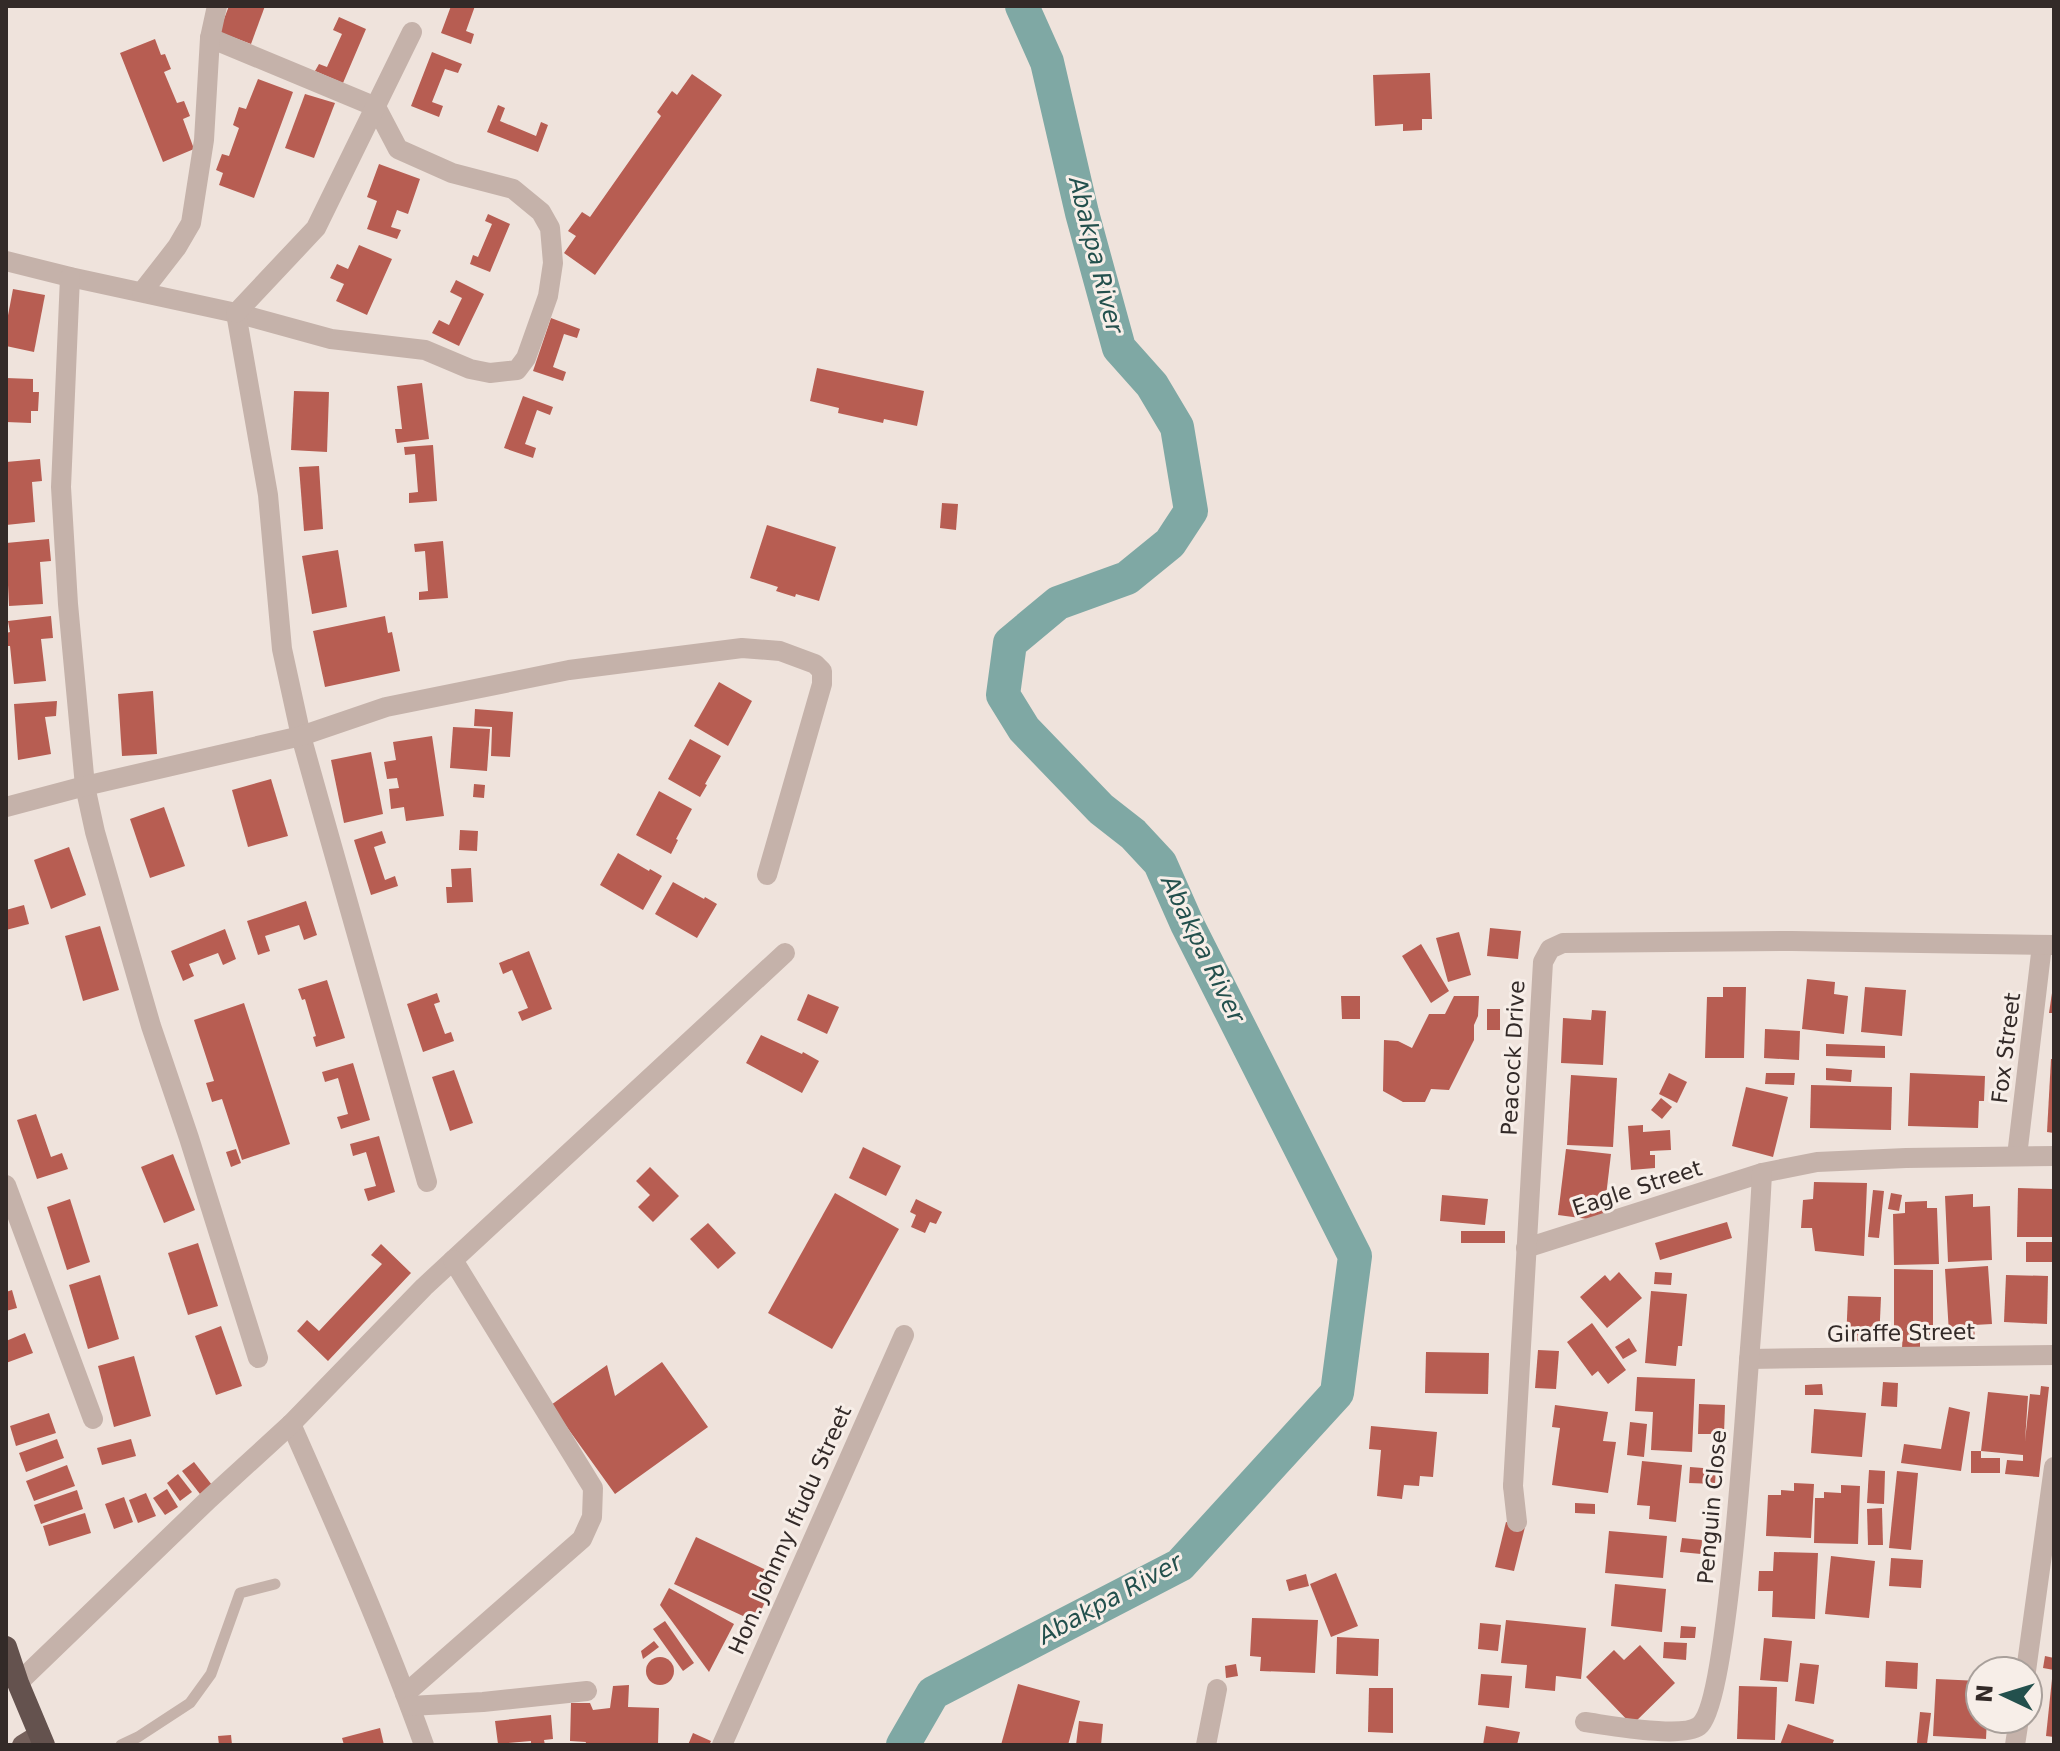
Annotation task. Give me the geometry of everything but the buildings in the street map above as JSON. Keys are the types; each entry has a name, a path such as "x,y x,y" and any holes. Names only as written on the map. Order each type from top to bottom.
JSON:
{"highway":[{"path":"6,1647 12,1690 35,1741"}],"street":[{"path":"142,292 177,247 191,223 204,140 210,38 217,6"},
{"path":"236,313 316,228 412,32"},
{"path":"6,261 236,313 331,339 425,350 470,369 490,373 517,370 526,358 548,296 553,263 550,228 541,212 513,189 452,173 398,149 376,107 210,38"},
{"path":"70,277 61,487 85,786 95,832 151,1026 258,1358"},
{"path":"236,313 268,495 282,649 301,736 427,1182"},
{"path":"6,807 301,736 386,707 569,670 742,648 780,651 815,664 822,671 822,684 767,875"},
{"name":"Peacock Drive","path":"1517,1522 1513,1486 1526,1248 1543,962 1550,949 1563,943 1777,941 2048,945"},
{"name":"Fox Street","path":"2017,1156 2048,945"},
{"path":"12,1690 291,1424 453,1260 785,953"},
{"name":"Eagle Street","path":"1526,1248 1762,1173 1817,1162 2054,1156"},
{"name":"Penguin Close","path":"1585,1722 1649,1730 1691,1730 1705,1720 1708,1713 1723,1637 1736,1527 1759,1254 1762,1173"},
{"path":"6,1185 93,1419"},
{"path":"407,1700 582,1539 592,1517 593,1488 453,1260"},
{"name":"Hon. Johnny Ifudu Street","path":"722,1745 904,1335"},
{"name":"Giraffe Street","path":"1749,1359 2054,1355"},
{"path":"291,1424 352,1564 424,1745"},
{"path":"2028,1655 2054,1467"},
{"path":"1206,1745 1217,1689"},
{"path":"407,1700 483,1702 587,1691"}],"lane":[{"path":"121,1745 190,1703 211,1674 240,1593 275,1584"}],"waterway":[{"name":"Abakpa River","path":"903,1745 933,1693 1180,1565 1337,1393 1355,1256 1187,924 1160,863 1133,834 1101,809 1024,729 1003,695 1010,643 1058,603 1127,578 1170,543 1191,511 1177,427 1152,385 1119,348 1082,213 1047,62 1022,6"}]}
